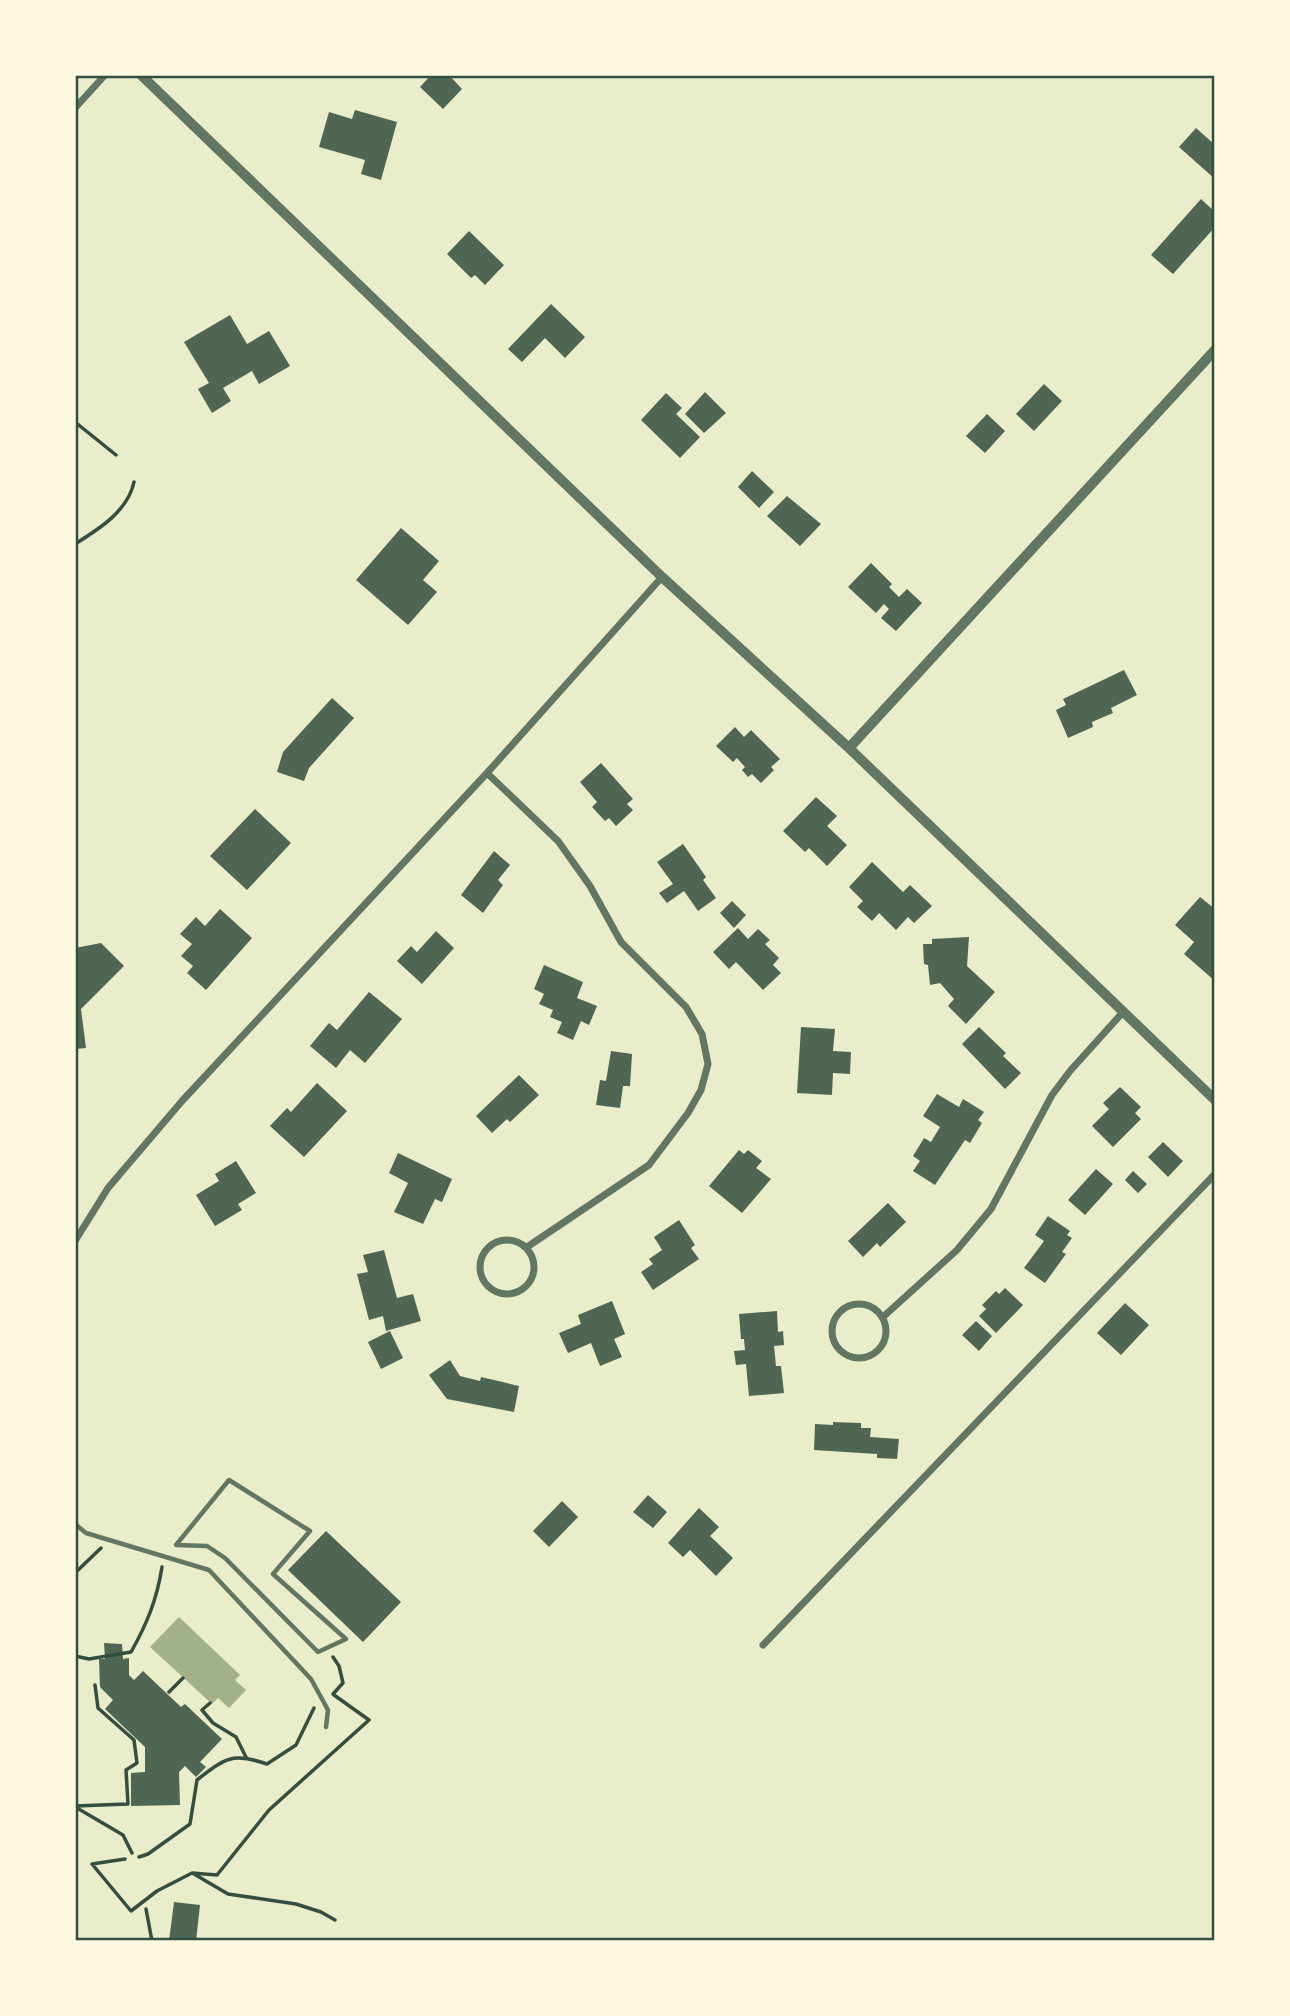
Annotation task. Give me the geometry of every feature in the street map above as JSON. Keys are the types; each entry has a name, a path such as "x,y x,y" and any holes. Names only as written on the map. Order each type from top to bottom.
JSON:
{"street":[{"path":"75,108 105,75"},
{"path":"141,75 662,577 849,748 1215,1100"},
{"path":"849,748 1212,357"},
{"path":"75,1241 108,1188 159,1127 375,890 486,773 662,577"},
{"path":"486,773 558,841 590,886 621,942 685,1007 702,1034 708,1064 701,1090 688,1113 649,1165 527,1247"},
{"path":"883,1317 957,1250 991,1209 1052,1095 1070,1071 1124,1012"},
{"path":"763,1645 1215,1174"},
{"path":"511,1239 527,1247 535,1262 532,1279 526,1286 520,1292 503,1295 488,1287 480,1272 482,1255 494,1242 511,1239"},
{"path":"851,1305 870,1306 883,1317 887,1334 880,1350 865,1359 848,1357 835,1345 831,1328 838,1313 851,1305"}],"lane":[{"path":"229,1480 310,1531 273,1574 346,1639 327,1647 318,1652 225,1558 207,1546 176,1545 229,1480"},
{"path":"75,1524 86,1533 209,1570 311,1679 328,1710 326,1727"}],"path":[{"path":"75,422 116,455"},
{"path":"75,544 113,517 132,494 134,482"},
{"path":"75,1573 102,1547 113,1549"},
{"path":"75,1656 89,1659 131,1652 150,1618 159,1588 163,1565 153,1561"},
{"path":"327,1647 339,1666 343,1683 333,1694"},
{"path":"169,1692 183,1678"},
{"path":"75,1806 128,1804 125,1770 137,1763 134,1740 98,1708 95,1685"},
{"path":"125,1859 92,1864 131,1911 157,1891 192,1872 217,1875 269,1810 369,1720 324,1688 296,1745 267,1764 246,1757 224,1759 197,1780 190,1824 148,1854 139,1857"},
{"path":"210,1703 202,1710 213,1723 236,1737 246,1757"},
{"path":"75,1806 123,1835 132,1853"},
{"path":"192,1872 228,1894 296,1904 335,1920"},
{"path":"146,1909 152,1941"}],"shaded area":[{"path":"179,1617 240,1675 235,1680 246,1690 229,1708 218,1698 212,1704 150,1647"}],"building":[{"path":"431,75 449,75 462,89 443,109 420,87"},
{"path":"355,110 397,122 381,180 361,174 365,160 319,147 329,112 352,119"},
{"path":"1196,128 1215,145 1215,179 1179,147"},
{"path":"1201,199 1215,212 1215,227 1173,274 1151,255"},
{"path":"469,231 504,265 485,285 475,275 471,278 447,254"},
{"path":"551,304 585,337 565,358 545,338 522,362 508,349"},
{"path":"230,315 247,344 269,331 290,366 259,384 252,371 223,388 231,401 212,413 198,389 209,383 184,342"},
{"path":"1044,384 1062,401 1034,431 1016,414"},
{"path":"705,392 726,413 704,433 685,414"},
{"path":"666,393 682,408 676,414 700,437 680,458 641,420"},
{"path":"987,414 1005,431 985,453 966,436"},
{"path":"752,471 774,492 759,508 738,487"},
{"path":"787,496 821,524 800,546 767,516"},
{"path":"401,528 439,561 423,580 437,592 408,625 356,580"},
{"path":"871,563 892,584 889,587 899,597 907,589 922,603 896,631 881,618 889,609 884,604 876,613 848,587"},
{"path":"1124,670 1137,695 1111,708 1113,713 1092,722 1093,727 1068,738 1056,710 1066,705 1063,699"},
{"path":"332,698 354,718 309,768 304,781 277,772 283,752"},
{"path":"735,727 744,737 751,730 780,759 771,767 774,770 761,783 752,774 748,777 742,770 745,767 737,758 733,762 716,746"},
{"path":"601,763 633,799 627,804 633,810 616,826 609,818 605,821 592,807 597,802 580,782"},
{"path":"816,797 837,816 827,826 847,845 827,866 809,848 805,852 783,831"},
{"path":"255,809 291,843 247,890 210,856"},
{"path":"683,844 706,877 703,880 716,898 698,911 684,891 667,903 659,893 673,884 657,862"},
{"path":"494,851 510,865 498,880 503,885 483,913 461,895"},
{"path":"872,862 903,892 910,885 932,906 914,923 908,917 896,930 879,913 872,921 857,907 863,901 849,887"},
{"path":"1200,897 1215,909 1215,981 1184,954 1194,942 1175,925"},
{"path":"732,901 746,915 734,928 720,913"},
{"path":"220,909 252,938 206,990 187,973 193,966 181,956 192,944 180,934 196,917 205,926"},
{"path":"738,928 748,939 758,929 770,940 765,944 779,958 773,965 781,973 763,990 736,962 729,969 713,952"},
{"path":"436,931 454,948 422,984 397,961 411,946 417,952"},
{"path":"969,937 967,966 995,992 966,1024 948,1006 954,999 940,983 930,985 928,965 924,964 923,944 932,944 932,939"},
{"path":"101,943 124,966 81,1009 86,1048 75,1049 75,948"},
{"path":"544,965 583,982 577,998 597,1006 589,1025 581,1021 573,1040 557,1033 562,1022 550,1017 553,1010 539,1004 544,994 534,989"},
{"path":"369,992 402,1019 365,1063 350,1050 336,1068 310,1046 329,1023 337,1030"},
{"path":"801,1027 835,1029 833,1051 851,1052 850,1074 833,1073 832,1095 797,1093"},
{"path":"979,1027 1006,1053 1003,1056 1021,1073 1005,1089 962,1044"},
{"path":"611,1051 632,1054 630,1086 623,1086 620,1108 596,1105 600,1080 606,1081"},
{"path":"519,1075 539,1095 510,1122 507,1119 492,1133 476,1116"},
{"path":"317,1083 347,1111 304,1157 270,1126 287,1108 291,1112"},
{"path":"1120,1087 1141,1107 1135,1113 1141,1119 1113,1147 1092,1126 1109,1109 1103,1103"},
{"path":"937,1094 959,1107 963,1099 984,1112 978,1120 982,1123 970,1143 965,1140 935,1185 913,1171 920,1161 913,1156 924,1138 931,1142 940,1127 923,1116"},
{"path":"1163,1142 1183,1161 1168,1177 1148,1157"},
{"path":"739,1150 744,1154 748,1150 762,1161 756,1168 771,1179 742,1213 709,1186"},
{"path":"398,1153 452,1179 442,1202 435,1199 423,1224 394,1212 408,1183 389,1173"},
{"path":"236,1161 256,1193 238,1204 242,1210 215,1226 196,1195 219,1181 215,1174"},
{"path":"1096,1169 1113,1184 1085,1215 1068,1200"},
{"path":"1133,1171 1147,1184 1138,1193 1125,1180"},
{"path":"888,1203 906,1222 880,1247 877,1243 863,1257 848,1241"},
{"path":"1048,1216 1070,1231 1067,1235 1072,1238 1062,1252 1066,1254 1045,1283 1024,1268 1044,1241 1035,1235"},
{"path":"679,1220 695,1245 691,1248 699,1259 653,1290 641,1272 653,1264 649,1259 662,1250 654,1237"},
{"path":"384,1250 397,1298 413,1294 421,1321 386,1331 383,1316 369,1320 357,1274 368,1272 363,1255"},
{"path":"1005,1288 1023,1305 996,1333 979,1316 986,1309 982,1305 996,1291 999,1294"},
{"path":"612,1301 625,1334 614,1339 622,1357 600,1366 591,1343 568,1353 559,1333 581,1324 578,1315"},
{"path":"1125,1303 1149,1325 1121,1355 1097,1333"},
{"path":"777,1311 778,1332 783,1331 784,1345 774,1346 776,1366 781,1366 784,1393 749,1396 746,1364 736,1365 734,1351 745,1350 744,1339 741,1339 739,1314"},
{"path":"976,1321 992,1336 979,1351 962,1335"},
{"path":"390,1331 403,1358 381,1369 368,1342"},
{"path":"450,1360 460,1376 480,1381 481,1377 519,1386 514,1412 447,1399 429,1375"},
{"path":"833,1422 861,1423 861,1428 871,1428 870,1437 899,1439 897,1459 877,1458 877,1454 814,1450 815,1424 833,1425"},
{"path":"648,1495 667,1512 653,1528 633,1512"},
{"path":"562,1501 578,1517 549,1547 533,1531"},
{"path":"699,1508 719,1527 710,1536 733,1558 716,1576 690,1550 683,1557 668,1543"},
{"path":"326,1531 401,1602 363,1642 288,1570"},
{"path":"104,1643 122,1644 123,1659 129,1658 129,1675 134,1680 143,1671 181,1707 185,1704 222,1739 200,1762 206,1767 196,1777 185,1766 179,1772 180,1805 131,1806 131,1773 145,1772 145,1747 105,1709 113,1700 100,1687 99,1659 105,1659"},
{"path":"174,1902 200,1905 196,1941 169,1941"}]}
